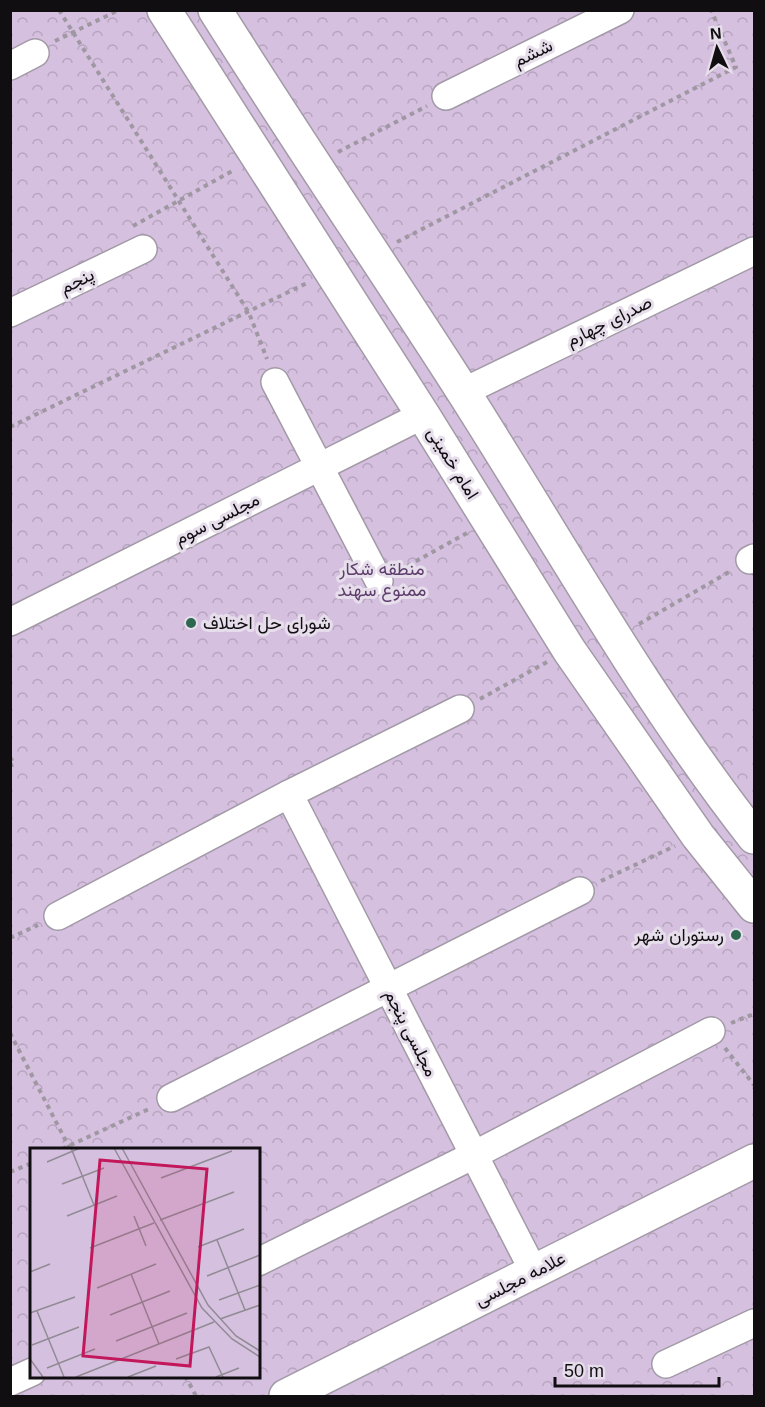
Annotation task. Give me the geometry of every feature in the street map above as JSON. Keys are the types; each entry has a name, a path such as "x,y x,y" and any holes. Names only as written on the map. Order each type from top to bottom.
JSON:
{"main road":[{"name":"امام خمینی","path":"164,10 423,415 568,650 698,836 754,906"},
{"path":"215,10 313,165 464,392 615,638 717,789 754,837"},
{"name":"علامه مجلسی","path":"286,1396 754,1161"}],"street":[{"name":"ششم","path":"447,96 620,10"},
{"path":"10,66 35,53"},
{"name":"پنجم","path":"10,313 143,249"},
{"name":"صدرای چهارم","path":"464,392 754,251"},
{"path":"275,382 321,466 379,581"},
{"name":"مجلسی سوم","path":"10,622 423,415"},
{"path":"58,916 289,794 460,709"},
{"name":"مجلسی پنجم","path":"289,794 534,1272"},
{"path":"171,1098 580,891"},
{"path":"260,1261 474,1155 711,1031"},
{"path":"666,1364 754,1323"},
{"path":"10,1382 30,1372"}],"path":[{"path":"59,10 249,313 275,382"},
{"path":"35,53 71,31 119,10"},
{"path":"372,255 736,67 711,10"},
{"path":"313,165 447,96"},
{"path":"143,249 133,225 179,202 258,156"},
{"path":"10,427 249,313 331,271"},
{"path":"379,581 488,521"},
{"path":"615,638 752,559"},
{"path":"460,709 568,650"},
{"path":"10,757 14,764 10,766"},
{"path":"580,891 698,836"},
{"path":"711,1031 754,1085"},
{"path":"10,1033 69,1148 171,1098"},
{"path":"10,1172 30,1164"},
{"path":"186,1377 196,1396"}],"green space":[{"name":"منطقه شکار ممنوع سهند","path":"10,11 754,11 754,1396 11,1396"}],"place":[{"name":"شورای حل اختلاف","path":"191,623"},
{"name":"رستوران شهر","path":"736,935"}]}
